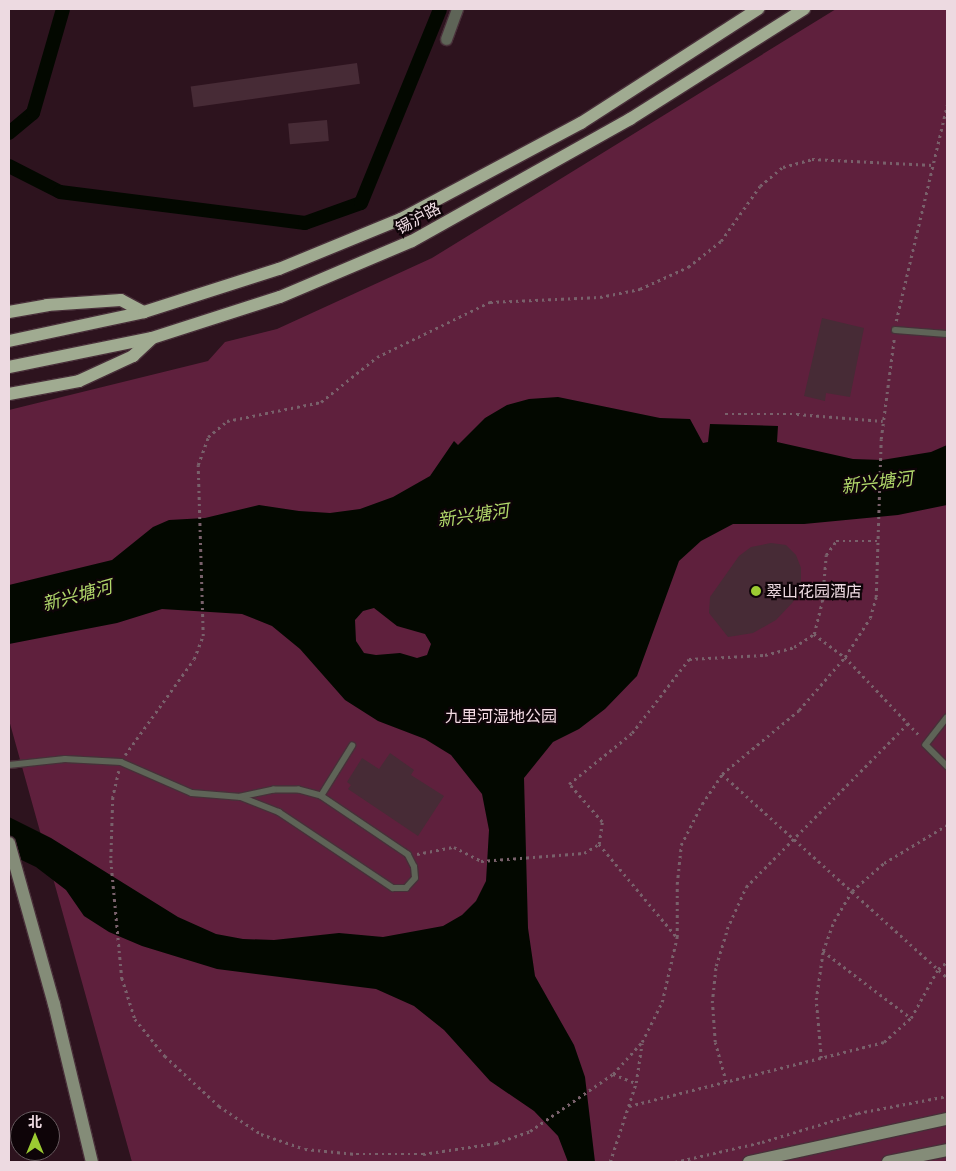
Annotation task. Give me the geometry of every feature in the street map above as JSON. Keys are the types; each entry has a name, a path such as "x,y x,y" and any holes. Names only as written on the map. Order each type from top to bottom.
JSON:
{"main road":[{"name":"锡沪路","path":"9,341 144,312 280,269 401,219 581,123 758,9"},
{"name":"锡沪路","path":"9,367 152,338 280,297 412,241 630,120 804,9"},
{"path":"9,312 47,305 121,300 144,312"},
{"path":"9,394 79,381 133,356 152,338"}],"street":[{"path":"446,39 457,9"},
{"path":"9,843 25,897 92,1162"},
{"path":"749,1162 947,1118"},
{"path":"888,1162 947,1150"}],"lane":[{"path":"895,330 947,334"},
{"path":"947,718 926,745 947,766"},
{"path":"321,796 352,746"},
{"path":"9,765 64,759 121,762 192,792 241,797 279,812 393,888 406,888 416,878 414,867 408,855 321,796 299,790 274,790 241,797"}],"path":[{"path":"933,165 812,158 782,167 760,186 721,241 680,271 640,289 600,297 490,302 377,357 321,402 227,421 208,437 198,466 197,490 203,636 194,659 121,762 113,797 111,860 116,944 122,978 136,1019 165,1056 218,1106 261,1134 305,1149 356,1154 423,1154 496,1143 530,1131 606,1080 642,1042 662,1002 677,937 676,884 681,845 702,804 722,774 799,710 845,657 870,618 876,597 881,439 895,330 947,105"},
{"path":"725,414 797,414 883,421"},
{"path":"677,937 599,844 602,822 569,784 632,733 689,660 765,655 794,647 814,634 822,602 826,555 836,541 877,541"},
{"path":"814,634 845,657 909,722 926,745"},
{"path":"726,1082 715,1042 712,1003 716,966 727,929 746,887 909,722"},
{"path":"722,774 947,977"},
{"path":"822,1058 816,1000 823,951 852,891 884,862 947,825"},
{"path":"408,855 454,847 481,861 584,853 599,844"},
{"path":"823,951 911,1018"},
{"path":"629,1106 884,1042 911,1018 938,969 947,962"},
{"path":"610,1162 636,1083 642,1042"},
{"path":"613,1074 636,1083"},
{"path":"675,1162 762,1142 858,1113 947,1096"}],"green space":[{"name":"九里河湿地公园","path":"836,9 947,9 947,1162 132,1162 9,720 9,410 208,361 225,342 277,329 432,258"}],"water":[{"name":"新兴塘河","path":"558,397 660,418 690,419 703,443 708,442 710,424 778,426 777,442 853,459 882,460 931,452 947,445 947,505 898,515 804,524 733,524 701,541 679,561 637,676 605,709 579,729 553,742 524,778 528,928 535,976 574,1045 585,1077 595,1162 568,1162 558,1136 534,1111 490,1081 444,1030 414,1006 376,989 217,969 142,946 109,932 84,916 66,890 36,867 9,854 9,817 51,838 178,917 216,934 243,939 274,940 339,933 383,937 443,926 462,915 476,901 486,881 489,830 482,794 451,755 425,739 378,721 345,700 300,649 272,626 242,614 162,609 117,623 9,644 9,585 112,560 153,527 169,520 205,518 259,505 330,513 360,509 393,497 430,476 454,441 458,445 485,418 507,405 529,399","holes":["374,608 397,626 425,634 431,644 427,655 417,658 400,653 376,655 364,653 356,641 355,620 363,611"]}],"building":[{"path":"357,63 360,84 194,107 191,86"},
{"path":"327,120 329,141 290,144 288,123"},
{"path":"822,318 864,328 850,397 826,393 825,401 804,396"},
{"name":"翠山花园酒店","path":"771,543 786,545 796,555 801,568 801,586 793,602 776,620 753,633 728,637 709,613 710,597 739,556 751,547"},
{"path":"390,753 414,770 411,775 444,796 418,836 348,789 351,785 347,782 362,758 379,769"}],"waterway":[{"path":"9,133 33,113 63,9"},
{"path":"9,166 60,192 305,223 361,203 440,9"}],"place":[{"name":"翠山花园酒店","path":"756,591"}]}
